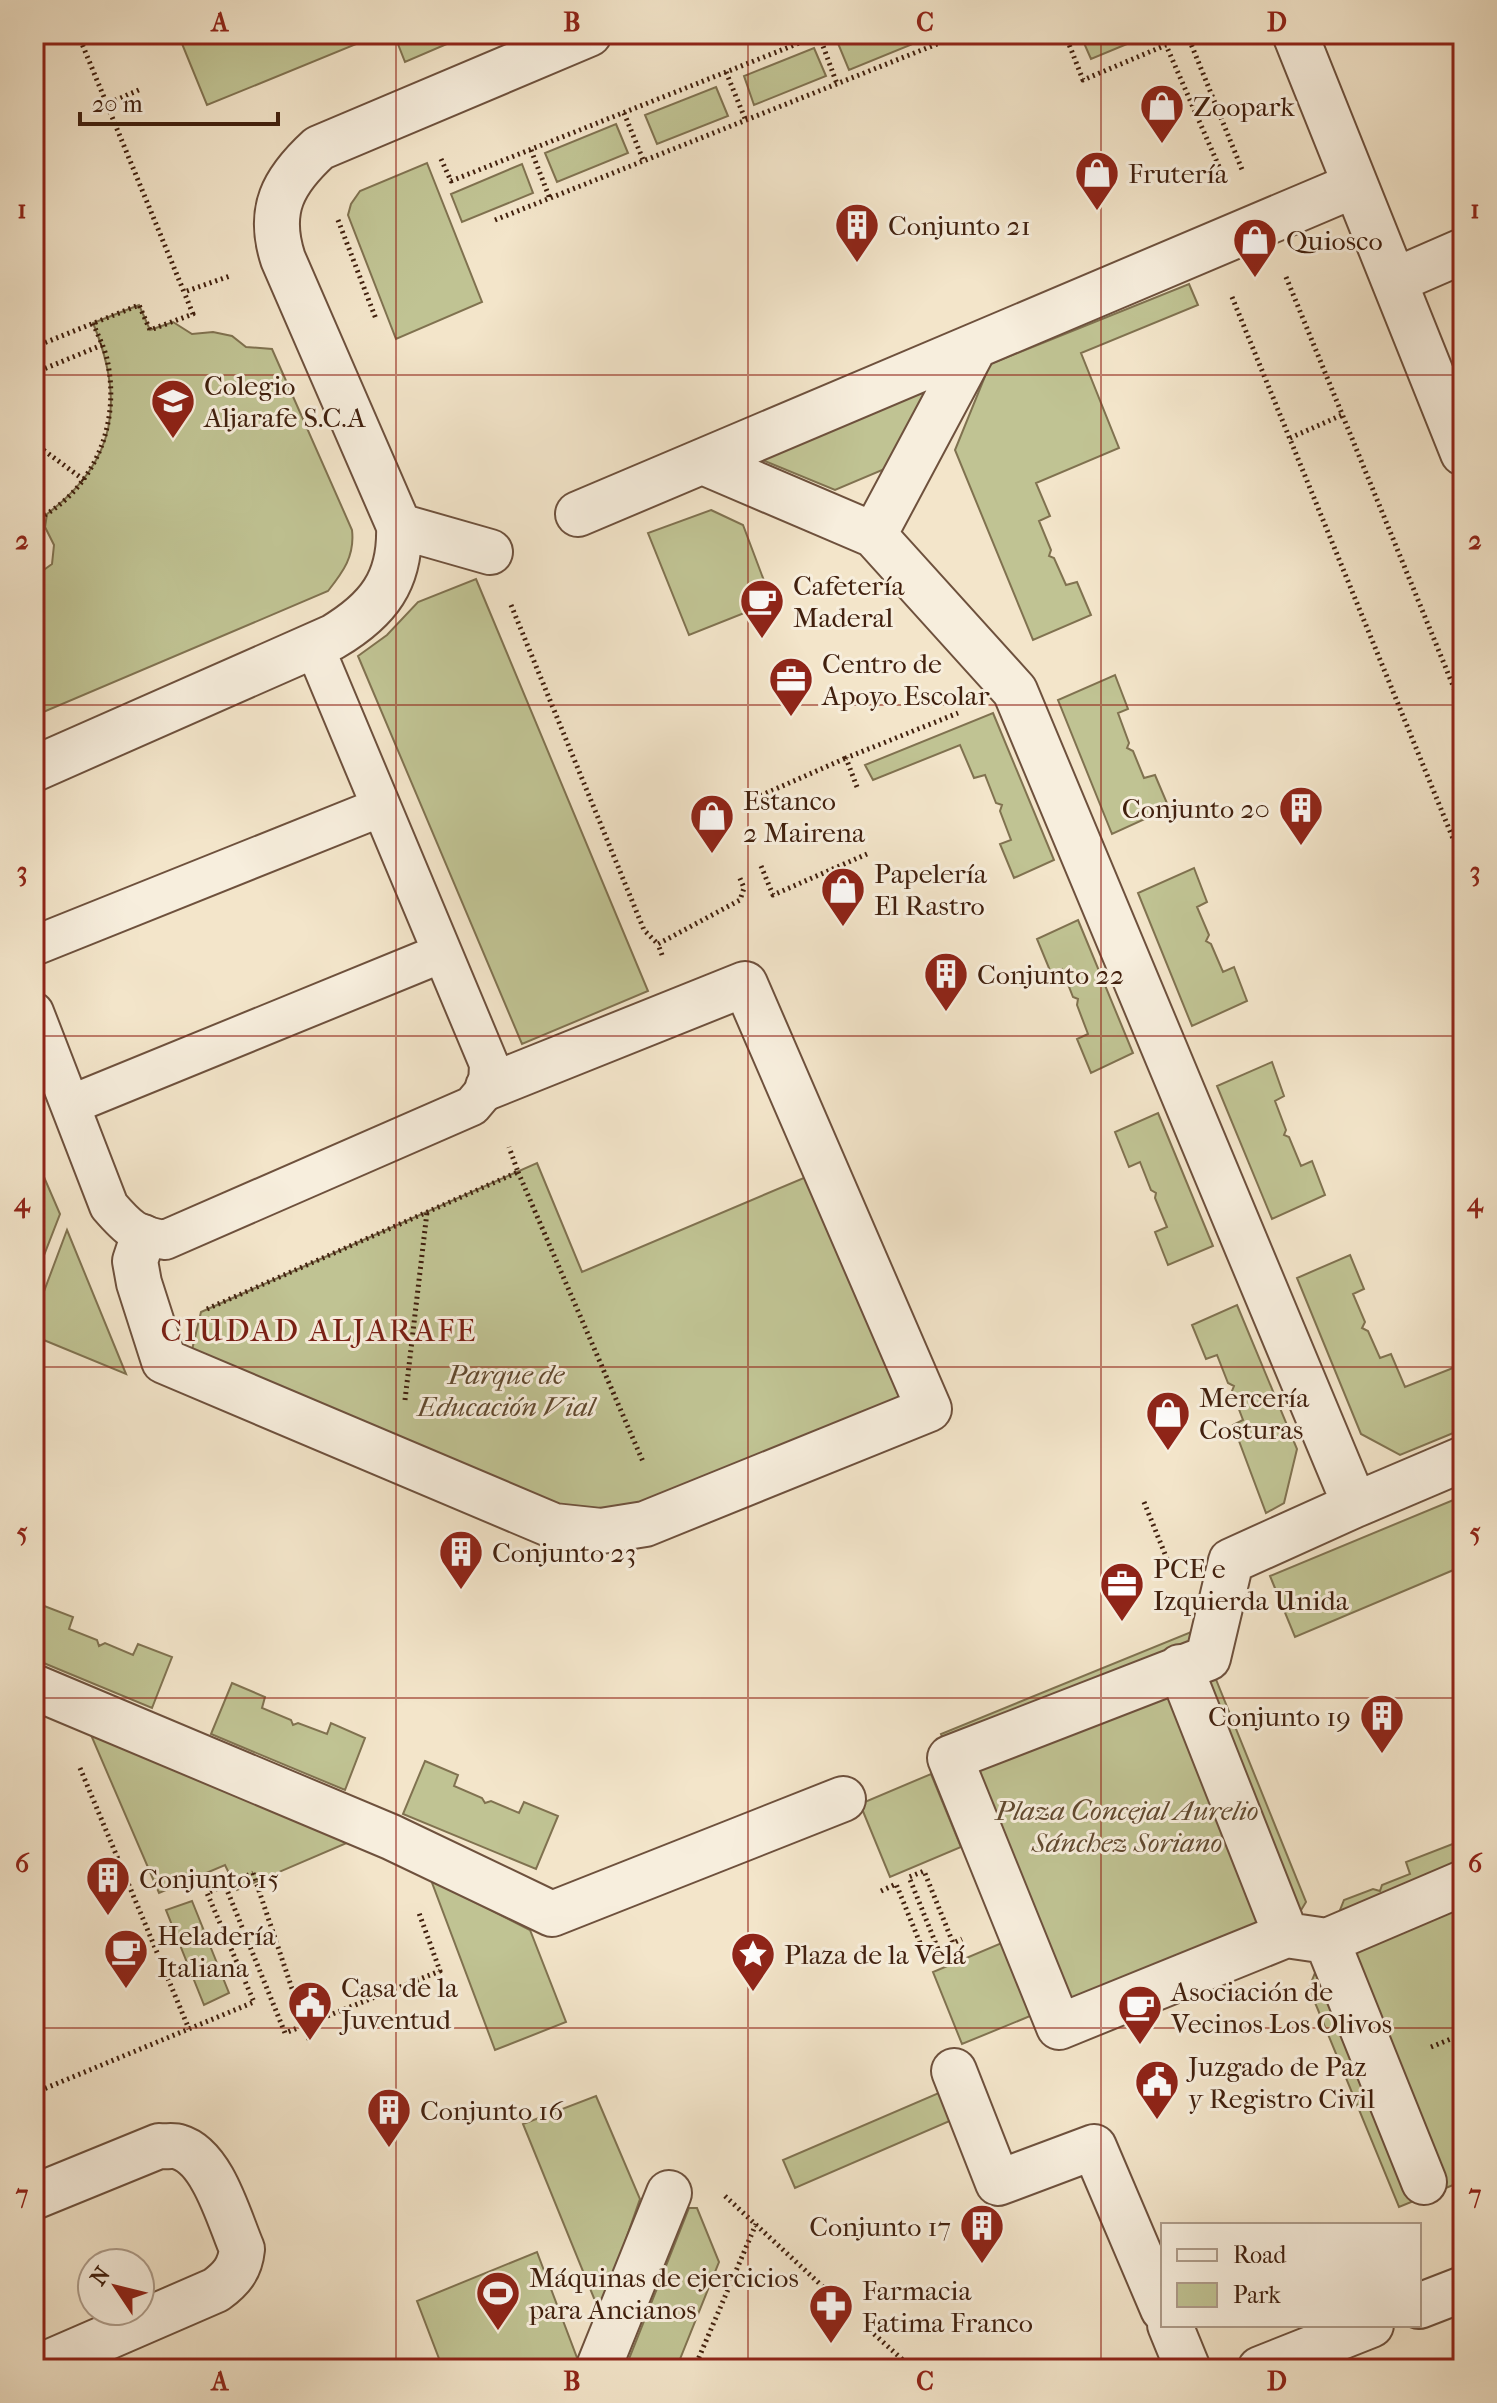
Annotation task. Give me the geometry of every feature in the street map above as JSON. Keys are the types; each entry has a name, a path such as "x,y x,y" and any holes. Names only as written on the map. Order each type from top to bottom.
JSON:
{"street":[{"path":"34,769 314,646 352,626 374,607 393,577 400,548 399,526 275,237 277,209 286,184 300,165 319,148 589,34"},
{"path":"1295,34 1461,442"},
{"path":"578,514 1355,185"},
{"path":"1394,281 1463,251"},
{"path":"874,535 975,346"},
{"path":"703,462 874,535 1015,691 1355,1505"},
{"path":"399,526 490,552"},
{"path":"143,1237 135,1261 164,1361 554,1526 601,1531 645,1524 929,1409 745,984 502,1081"},
{"path":"1463,1459 1231,1561 1208,1658 950,1758 1059,2027 1463,1883"},
{"path":"1180,1667 1424,2182"},
{"path":"34,1687 391,1837 552,1914 843,1799"},
{"path":"954,2071 998,2183 1094,2147 1161,2304"},
{"path":"34,2197 159,2146 178,2147 195,2155 206,2166 242,2249 240,2263 230,2279 216,2290 34,2369"},
{"path":"598,2369 669,2193"},
{"path":"1421,2305 1463,2289"},
{"path":"1171,2327 1188,2369"},
{"path":"1260,2369 1366,2327"}],"lane":[{"path":"34,1012 109,1206 125,1224 143,1237 165,1240 209,1221 472,1106 502,1081 489,1064 314,646"},
{"path":"34,946 381,807"},
{"path":"70,1105 442,953"}],"path":[{"path":"34,347 139,305 150,330 193,314 78,34"},
{"path":"440,155 451,181 821,34 837,84"},
{"path":"937,34 940,42"},
{"path":"495,220 962,34"},
{"path":"1065,34 1083,80 1166,45 1241,233 1342,415 1463,710"},
{"path":"1187,34 1241,233 1290,438 1463,863"},
{"path":"726,72 746,121"},
{"path":"93,110 141,89"},
{"path":"624,113 644,162"},
{"path":"531,150 550,199"},
{"path":"339,211 338,221 378,324"},
{"path":"184,292 238,273"},
{"path":"34,521 68,499 97,458 111,410 111,385 108,359 93,323"},
{"path":"34,373 102,345"},
{"path":"1290,438 1342,415"},
{"path":"34,443 84,480"},
{"path":"490,552 644,930 658,944"},
{"path":"755,798 1015,691"},
{"path":"846,758 857,787"},
{"path":"761,866 773,895 867,854"},
{"path":"681,932 740,900 744,888 739,876"},
{"path":"502,1081 518,1086 501,1129 667,1516"},
{"path":"154,1330 518,1172"},
{"path":"397,1460 427,1212"},
{"path":"78,1764 189,2029"},
{"path":"225,1885 285,2033 440,1971 391,1837"},
{"path":"881,1891 896,1884 925,1955 938,1949 909,1877 924,1871 953,1943 970,1936"},
{"path":"34,2093 254,2002 207,1893 253,1873 310,2042"},
{"path":"715,2186 848,2310"},
{"path":"694,2369 756,2224"},
{"path":"874,2334 913,2369"}],"green space":[{"path":"178,34 370,34 371,38 207,105"},
{"path":"394,34 470,34 405,62"},
{"path":"853,34 917,34 920,41 849,70 837,41"},
{"path":"1080,34 1151,34 1091,59"},
{"path":"814,48 826,76 754,105 744,76"},
{"path":"716,87 728,116 657,144 645,115"},
{"path":"616,124 628,153 557,182 545,153"},
{"path":"427,163 482,302 396,339 348,215 360,191"},
{"path":"522,164 533,193 462,222 451,194"},
{"path":"1189,284 1198,305 1081,353 1119,448 1036,483 1050,516 1039,521 1051,550 1049,556 1054,558 1066,585 1077,582 1091,615 1033,640 955,450 990,364"},
{"path":"139,305 150,330 173,322 192,334 213,332 232,336 246,347 272,349 352,530 350,556 328,591 34,716 34,577 52,564 54,545 45,527 47,514 88,473 101,451 108,428 111,404 109,378 93,323"},
{"path":"926,391 887,468 835,490 760,459"},
{"path":"711,510 743,525 772,602 689,635 648,533"},
{"path":"476,579 648,991 522,1044 358,656 387,635 418,602"},
{"path":"1115,675 1128,709 1118,713 1129,743 1127,748 1133,751 1144,778 1155,775 1169,808 1112,834 1058,700"},
{"path":"993,713 1054,860 1014,878 1000,844 1011,840 1000,811 1002,805 996,803 985,775 974,778 960,745 873,780 865,765"},
{"path":"1194,868 1207,902 1197,907 1209,935 1206,941 1211,944 1223,972 1234,967 1247,1001 1192,1026 1138,893"},
{"path":"1078,920 1133,1053 1091,1073 1077,1039 1088,1034 1077,1005 1078,999 1073,997 1062,969 1051,973 1037,939"},
{"path":"1272,1062 1284,1096 1275,1101 1286,1130 1284,1135 1289,1137 1301,1166 1312,1161 1325,1195 1272,1219 1217,1086"},
{"path":"1158,1113 1213,1246 1168,1265 1155,1232 1167,1227 1155,1198 1156,1193 1151,1190 1140,1162 1129,1167 1115,1132"},
{"path":"34,1154 60,1214 34,1281"},
{"name":"Parque de Educación Vial","path":"537,1163 582,1272 825,1169 929,1409 601,1531 187,1371 201,1312"},
{"path":"67,1230 126,1374 34,1336 34,1318"},
{"path":"1350,1255 1364,1289 1353,1294 1365,1322 1362,1328 1368,1331 1380,1358 1391,1354 1405,1387 1463,1364 1463,1429 1400,1455 1361,1434 1297,1278"},
{"path":"1237,1305 1297,1449 1284,1503 1266,1513 1233,1425 1243,1420 1232,1391 1234,1386 1228,1383 1217,1355 1206,1359 1192,1325"},
{"path":"1463,1496 1463,1566 1295,1637 1270,1576"},
{"path":"39,1604 73,1617 69,1629 97,1640 99,1646 105,1643 133,1655 138,1644 172,1657 152,1708 34,1659 34,1616"},
{"name":"Plaza Concejal Aurelio Sánchez Soriano","path":"1196,1630 1306,1902 1286,1935 1059,2027 941,1734"},
{"path":"232,1683 265,1697 262,1708 291,1720 293,1725 298,1723 327,1734 331,1723 365,1738 345,1790 211,1734"},
{"path":"88,1728 349,1842 237,1890 225,1865 159,1893"},
{"path":"425,1761 458,1775 454,1786 482,1798 485,1803 491,1801 519,1813 524,1802 558,1816 536,1869 403,1814"},
{"path":"931,1774 961,1847 890,1877 860,1804"},
{"path":"1463,1840 1463,2181 1399,2207 1309,1988 1344,1900 1373,1889 1380,1891 1382,1885 1410,1874 1406,1862"},
{"path":"431,1880 530,1930 566,2022 495,2050"},
{"path":"192,1901 229,1993 204,2005 166,1910"},
{"path":"1004,1942 1035,2014 962,2044 933,1972"},
{"path":"941,2092 952,2120 795,2188 783,2160"},
{"path":"596,2096 640,2199 600,2313 523,2124"},
{"path":"689,2208 697,2208 719,2262 676,2369 625,2369"},
{"name":"Máquinas de ejercicios para Ancianos","path":"537,2252 579,2363 577,2369 443,2369 417,2301"}],"place":[{"name":"Zoopark","path":"1162,145"},
{"name":"Frutería","path":"1097,212"},
{"name":"Conjunto 21","path":"857,264"},
{"name":"Quiosco","path":"1255,279"},
{"name":"Colegio Aljarafe S.C.A","path":"173,440"},
{"name":"Cafetería Maderal","path":"762,640"},
{"name":"Centro de Apoyo Escolar","path":"791,718"},
{"name":"Conjunto 20","path":"1301,847"},
{"name":"Estanco 2 Mairena","path":"712,855"},
{"name":"Papelería El Rastro","path":"843,928"},
{"name":"Conjunto 22","path":"946,1013"},
{"name":"Mercería Costuras","path":"1168,1452"},
{"name":"Conjunto 23","path":"461,1591"},
{"name":"PCE e Izquierda Unida","path":"1122,1623"},
{"name":"Conjunto 19","path":"1382,1755"},
{"name":"Conjunto 15","path":"108,1917"},
{"name":"Heladería Italiana","path":"126,1990"},
{"name":"Plaza de la Velá","path":"753,1993"},
{"name":"Casa de la Juventud","path":"310,2042"},
{"name":"Asociación de Vecinos Los Olivos","path":"1140,2046"},
{"name":"Juzgado de Paz y Registro Civil","path":"1157,2121"},
{"name":"Conjunto 16","path":"389,2149"},
{"name":"Conjunto 17","path":"982,2265"},
{"name":"Máquinas de ejercicios para Ancianos","path":"498,2332"},
{"name":"Farmacia Fatima Franco","path":"831,2345"}],"district":[{"name":"CIUDAD ALJARAFE","path":"319,1330"}]}
